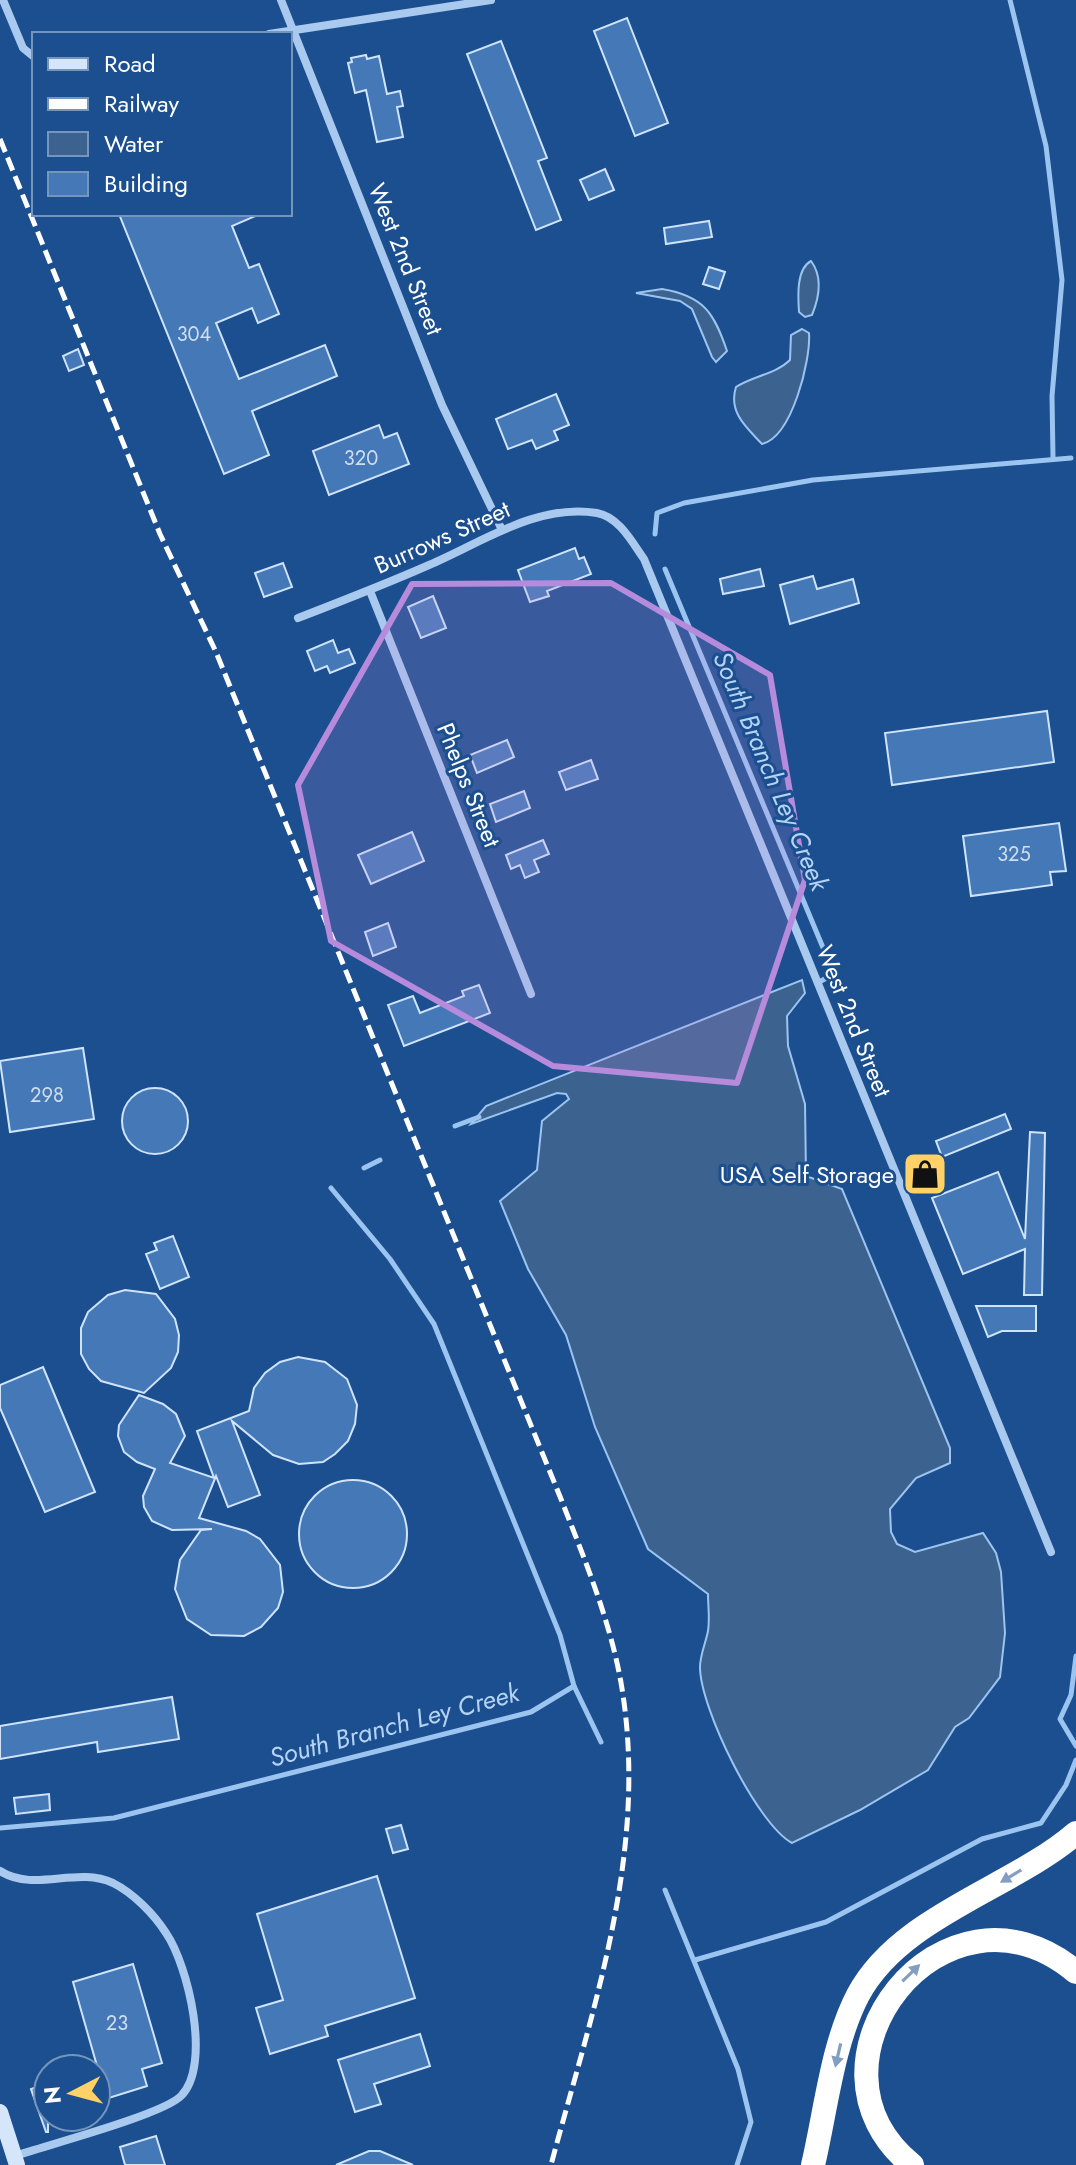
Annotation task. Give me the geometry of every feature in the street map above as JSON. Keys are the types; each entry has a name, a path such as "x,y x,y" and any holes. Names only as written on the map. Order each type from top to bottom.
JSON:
{"highway":[{"path":"813,2165 845,2027 858,1994 877,1967 934,1922 1076,1833"},
{"path":"912,2165 901,2156 879,2124 870,2092 868,2058 876,2023 890,1994 915,1968 936,1954 964,1944 1008,1941 1031,1946 1059,1958 1076,1972"}],"street":[{"path":"3,0 23,48 32,55"},
{"name":"West 2nd Street","path":"281,0 442,405 502,530"},
{"path":"286,32 491,0"},
{"name":"Burrows Street","path":"298,618 370,591 502,530 560,513 606,516"},
{"name":"West 2nd Street","path":"606,516 625,531 644,559 1051,1552"},
{"name":"Phelps Street","path":"370,591 531,994"},
{"path":"0,1871 30,1881 86,1875 113,1883 139,1902 174,1947 188,1993 198,2052 194,2073 180,2097 142,2115 16,2160 0,2112"}],"highlighted area":[{"path":"611,583 770,675 805,880 737,1083 553,1066 331,941 298,785 412,584"}],"water":[{"path":"811,261 817,274 818,295 812,315 805,317 799,312 799,284 803,270"},
{"path":"662,289 688,296 712,317 727,351 716,362 692,309 680,301 636,293"},
{"path":"802,329 809,333 809,345 798,396 782,428 762,444 736,412 736,387 778,369 790,360 791,335"},
{"path":"802,980 805,993 787,1016 788,1046 805,1104 806,1176 842,1189 950,1448 950,1463 916,1478 890,1509 891,1532 897,1544 915,1552 983,1533 996,1553 1001,1572 1005,1633 1000,1677 969,1718 955,1727 928,1770 860,1810 792,1843 778,1832 748,1790 709,1709 700,1667 709,1626 708,1594 648,1549 595,1427 566,1335 528,1269 500,1201 537,1170 542,1121 569,1099 566,1094 557,1093 471,1124 486,1106"}],"building":[{"path":"627,18 668,123 635,136 594,31"},
{"path":"501,41 547,158 538,161 561,220 536,230 467,54"},
{"path":"366,55 367,59 379,56 387,94 400,91 403,106 397,107 403,137 377,142 366,90 355,93 348,63 352,62 351,58"},
{"path":"605,169 614,190 589,200 580,180"},
{"path":"120,216 255,216 232,226 249,268 259,264 279,314 258,323 252,308 216,323 239,379 325,345 337,376 252,411 269,455 224,474"},
{"path":"709,221 712,237 666,244 664,228"},
{"path":"709,267 725,272 719,289 703,284"},
{"path":"78,349 84,365 69,371 63,356"},
{"path":"556,394 569,425 554,431 558,440 536,449 532,440 508,449 496,419"},
{"path":"379,425 384,438 397,433 409,464 329,495 313,451"},
{"path":"575,548 579,559 584,557 591,574 547,591 549,596 530,602 518,570"},
{"path":"283,563 292,587 264,597 255,573"},
{"path":"760,569 764,586 723,594 720,579"},
{"path":"813,576 817,589 853,579 859,603 790,624 780,585"},
{"path":"433,596 446,628 421,638 408,607"},
{"path":"333,640 338,653 349,649 355,663 330,673 327,666 315,671 307,651"},
{"path":"1047,711 1054,762 892,785 885,733"},
{"path":"507,740 514,757 477,773 470,755"},
{"path":"591,760 598,779 566,790 559,772"},
{"path":"524,791 530,808 496,822 490,804"},
{"path":"1059,823 1066,871 1050,872 1052,885 971,896 963,836"},
{"path":"412,832 424,861 371,884 358,855"},
{"path":"543,840 549,854 534,860 539,872 525,878 520,865 511,869 506,855"},
{"path":"388,923 396,947 373,956 365,932"},
{"path":"479,985 490,1013 404,1046 388,1005 413,996 420,1013 464,996 462,991"},
{"path":"83,1048 94,1119 10,1132 0,1061"},
{"path":"148,1088 162,1088 174,1093 183,1102 188,1121 186,1134 179,1145 162,1154 148,1154 136,1149 127,1140 122,1128 122,1114 127,1102 136,1093"},
{"path":"1005,1114 1011,1129 942,1157 936,1141"},
{"path":"1030,1132 1045,1133 1042,1295 1024,1295 1025,1249 963,1274 932,1198 998,1172 1025,1239"},
{"path":"173,1236 189,1277 160,1289 146,1254 157,1250 154,1243"},
{"path":"125,1290 156,1294 175,1319 179,1335 178,1352 171,1368 144,1393 101,1381 89,1369 81,1354 81,1328 88,1312 108,1295"},
{"path":"976,1306 1036,1306 1036,1331 1002,1331 988,1337"},
{"path":"298,1357 325,1362 347,1379 357,1405 355,1424 348,1441 335,1454 323,1462 299,1464 273,1455 232,1421 260,1495 228,1507 216,1476 199,1518 246,1531 260,1539 280,1565 283,1592 278,1608 261,1627 244,1636 211,1635 187,1619 175,1589 180,1560 201,1530 212,1529 172,1530 152,1521 144,1507 143,1496 155,1469 137,1462 124,1452 118,1436 119,1425 139,1395 163,1404 176,1414 185,1436 170,1463 214,1478 197,1431 249,1411 254,1388 265,1373 280,1362"},
{"path":"43,1367 95,1492 45,1512 0,1408 0,1385"},
{"path":"353,1480 374,1484 391,1496 403,1513 407,1534 403,1555 391,1572 374,1584 353,1588 332,1584 315,1572 303,1555 299,1534 303,1513 315,1496 332,1484"},
{"path":"172,1697 179,1739 98,1752 97,1742 0,1759 0,1726"},
{"path":"49,1794 50,1810 16,1814 14,1798"},
{"path":"401,1825 408,1849 393,1853 386,1829"},
{"path":"377,1876 415,1998 325,2026 328,2036 270,2054 256,2008 283,2000 257,1914"},
{"path":"133,1964 162,2063 142,2069 147,2086 112,2097 112,2053 93,2053 73,1982"},
{"path":"420,2034 430,2066 374,2084 381,2104 355,2112 338,2060"},
{"path":"156,2136 165,2165 125,2165 120,2147"},
{"path":"369,2151 380,2151 413,2165 336,2165"}],"waterway":[{"path":"1010,0 1046,146 1062,280 1052,396 1053,458"},
{"name":"South Branch Ley Creek","path":"655,534 657,513 684,503 813,480 1071,458"},
{"name":"South Branch Ley Creek","path":"665,569 834,974 821,981"},
{"name":"South Branch Ley Creek","path":"455,1126 479,1117"},
{"name":"South Branch Ley Creek","path":"364,1168 380,1160"},
{"name":"South Branch Ley Creek","path":"0,1828 114,1818 531,1712 574,1686 560,1635 434,1324 390,1259 331,1188"},
{"path":"1076,1656 1071,1695 1060,1719 1076,1746"},
{"path":"574,1686 601,1742"},
{"path":"695,1960 826,1922 982,1839 1041,1823 1066,1785 1076,1760"},
{"path":"665,1890 738,2069 751,2122 737,2165"}],"railway":[{"path":"0,139 160,534 216,652 561,1499 613,1645 623,1695 628,1755 628,1815 622,1874 598,1991 551,2165"}],"place":[{"name":"USA Self Storage","path":"925,1174"}]}
